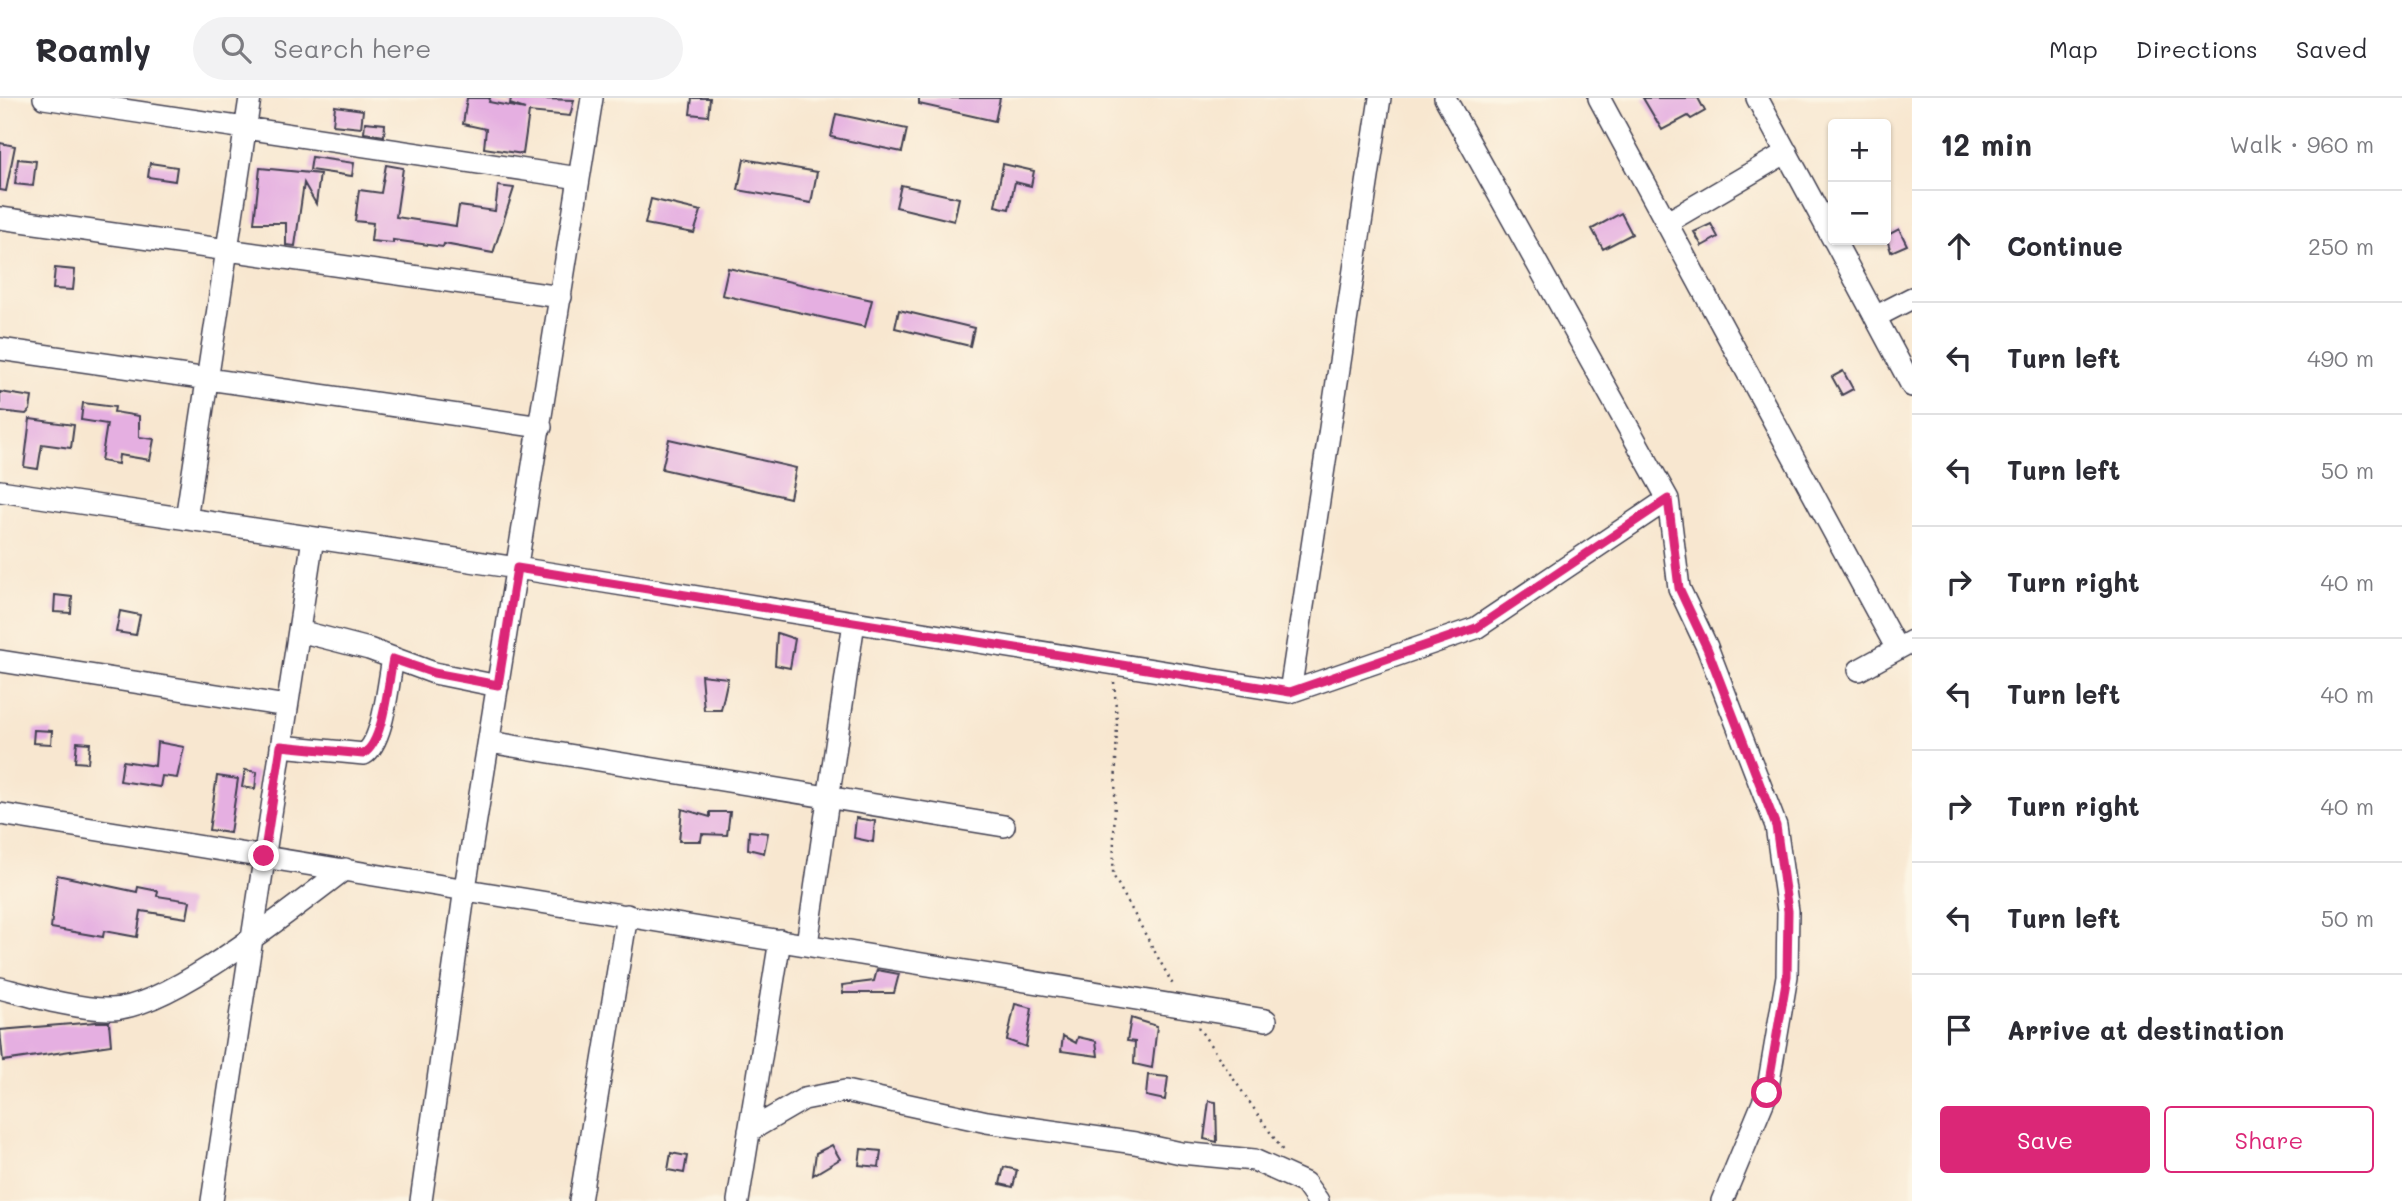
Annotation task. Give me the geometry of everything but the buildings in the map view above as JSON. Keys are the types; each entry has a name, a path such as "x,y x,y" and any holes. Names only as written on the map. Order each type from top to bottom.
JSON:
{"street":[{"path":"44,98 579,178"},
{"path":"186,519 250,98"},
{"path":"421,1201 465,888 592,98"},
{"path":"1290,692 1380,98"},
{"path":"1445,98 1668,499 1679,588 1707,648 1776,826 1788,911 1787,976 1767,1093 1722,1201"},
{"path":"1599,98 1666,223 1905,645 1860,670"},
{"path":"1757,98 1828,230"},
{"path":"1666,223 1787,152"},
{"path":"0,218 561,297"},
{"path":"1836,245 1912,386"},
{"path":"1875,317 1912,298"},
{"path":"0,349 541,427"},
{"path":"0,491 517,568 1290,692 1476,628 1668,499"},
{"path":"212,1201 313,538"},
{"path":"807,944 854,622"},
{"path":"299,631 369,649 434,673 498,685"},
{"path":"281,746 363,754 372,749 378,734 393,659"},
{"path":"0,660 287,706"},
{"path":"489,742 1004,825"},
{"path":"0,814 1266,1020"},
{"path":"0,988 112,1009 164,993 251,939 345,869"},
{"path":"580,1201 627,915"},
{"path":"738,1201 780,940"},
{"path":"749,1131 804,1099 845,1091 987,1122 1181,1153 1254,1160 1305,1183 1318,1201"}],"path":[{"path":"1112,664 1116,721 1113,875 1209,1046 1305,1183"}],"route":[{"path":"264,856 281,746 363,754 372,749 378,734 393,659 434,673 498,685 517,568 1290,692 1476,628 1668,499 1679,588 1707,648 1776,826 1788,911 1787,976 1767,1093"}]}
